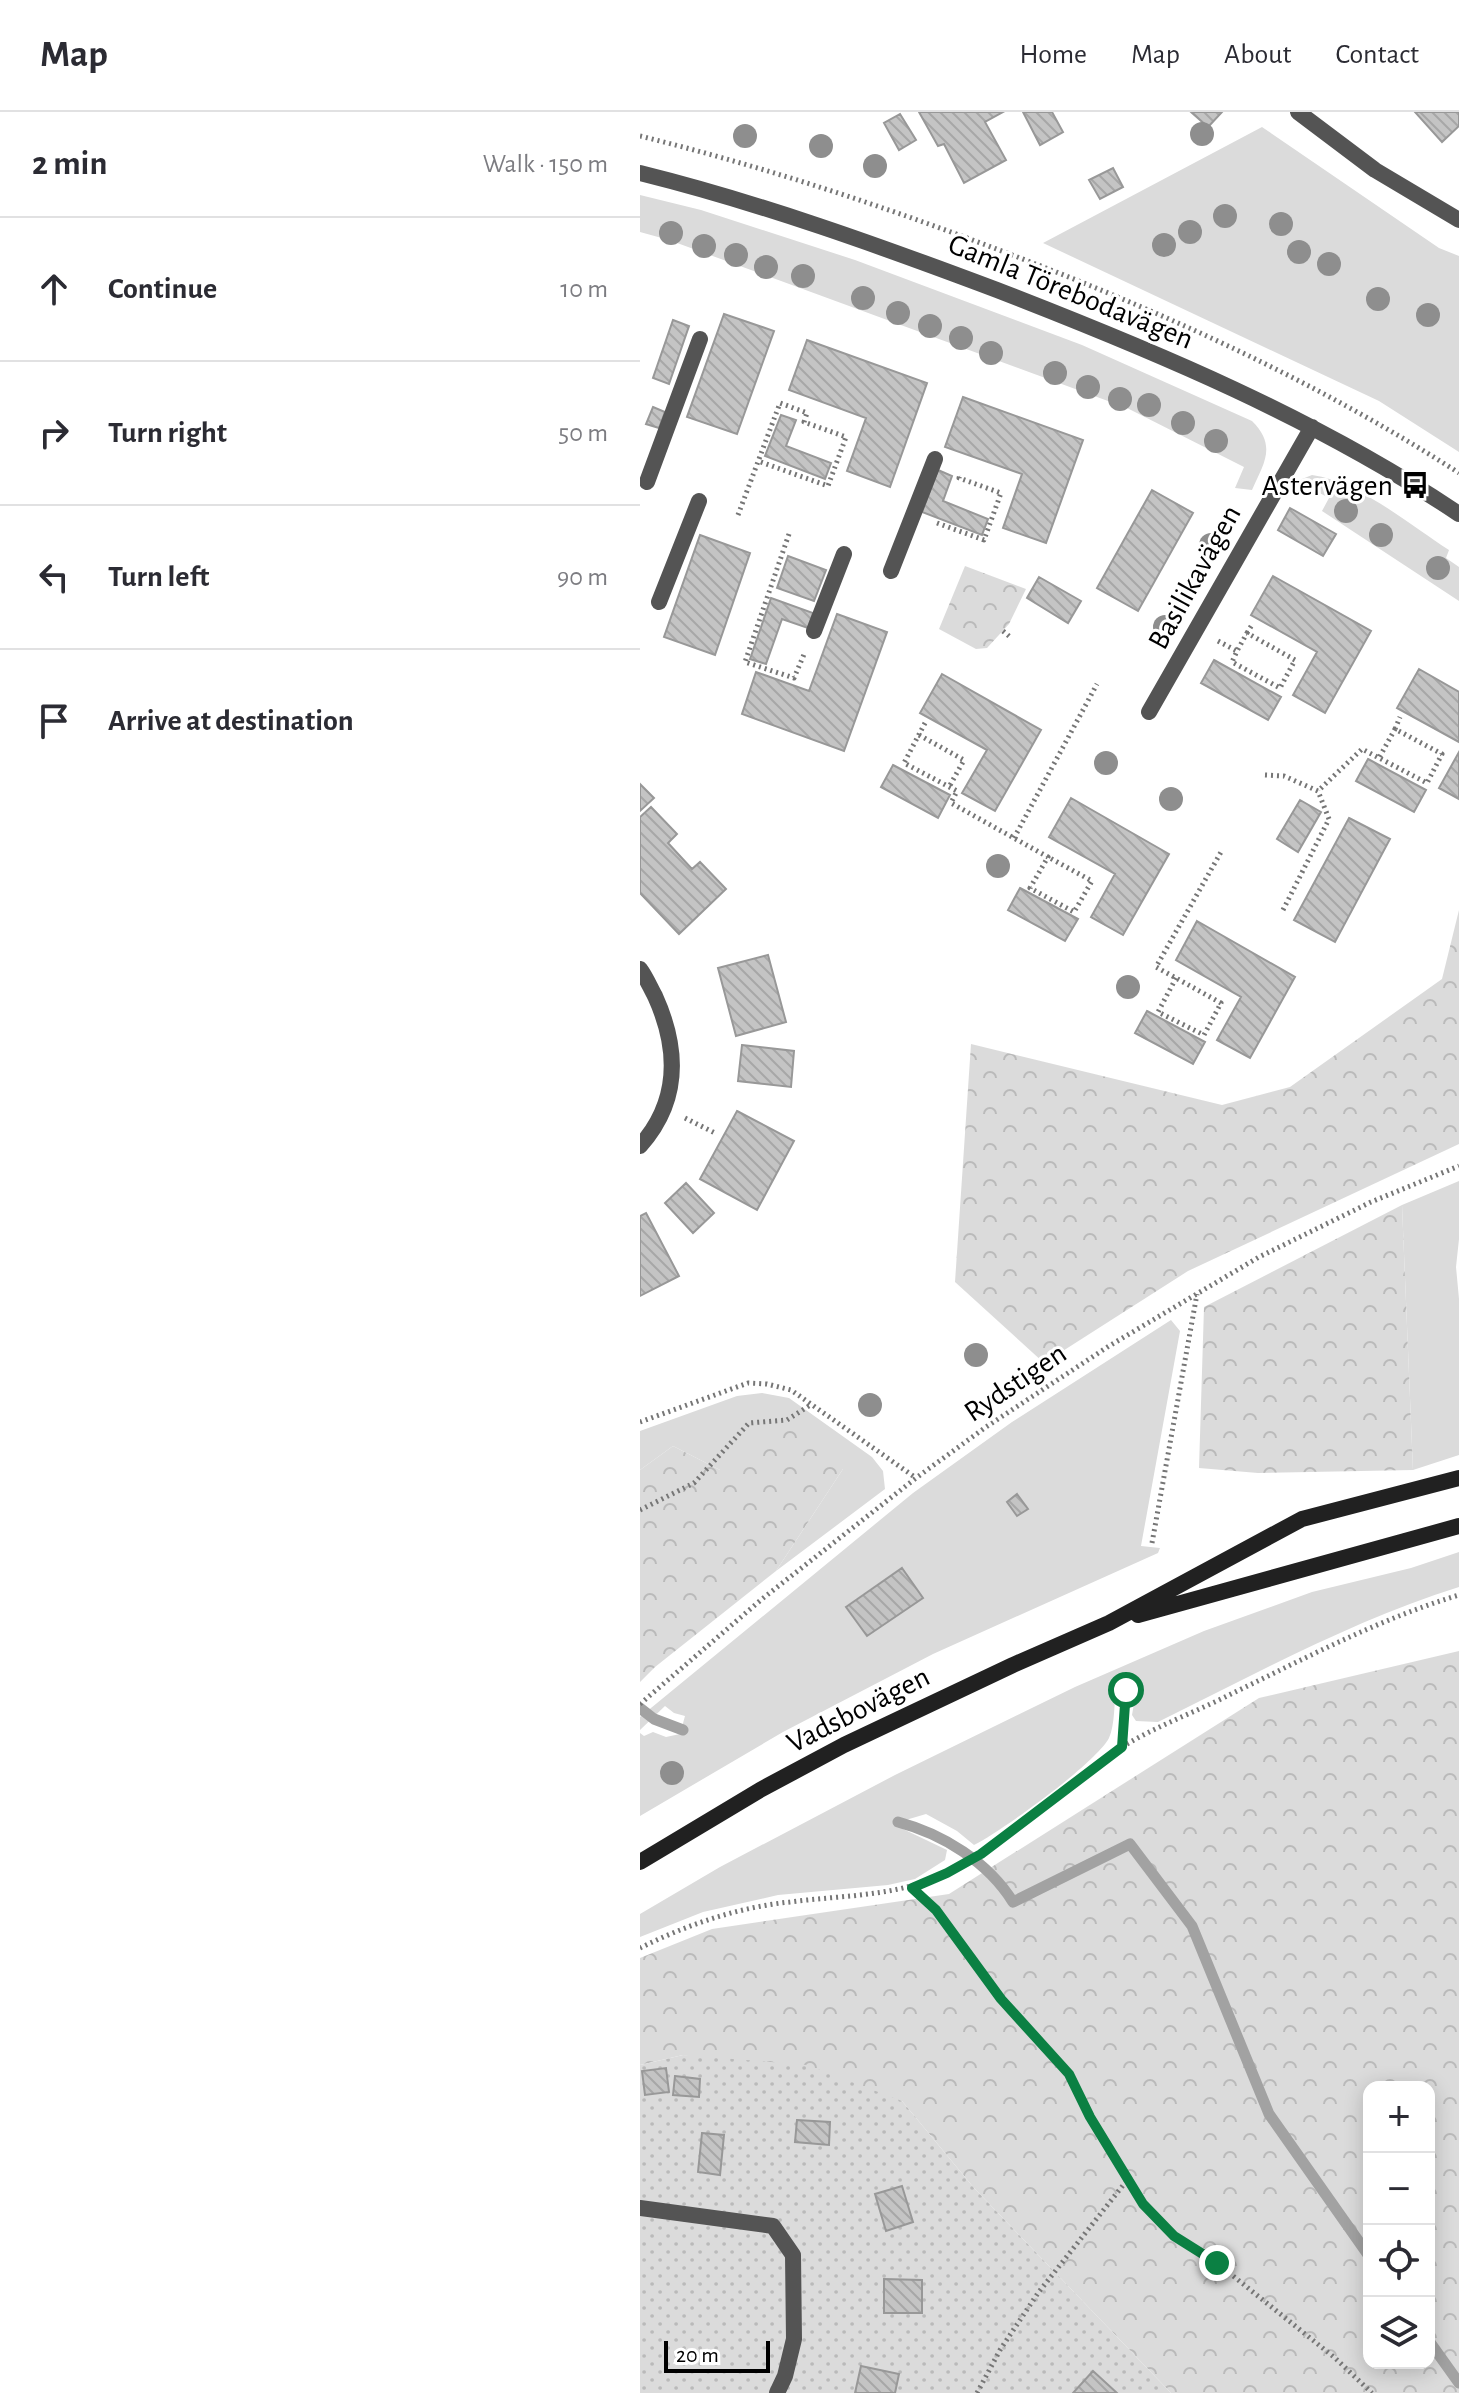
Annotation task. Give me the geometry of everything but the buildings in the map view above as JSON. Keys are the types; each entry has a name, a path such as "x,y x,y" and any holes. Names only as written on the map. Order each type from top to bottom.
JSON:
{"main road":[{"name":"Vadsbovägen","path":"640,1862 760,1790 844,1745 1109,1623 1302,1519 1459,1478"},
{"name":"Vadsbovägen","path":"1109,1623 1459,1526"}],"street":[{"path":"1298,112 1375,170 1459,220"},
{"name":"Gamla Törebodavägen","path":"640,173 890,250 1094,327 1239,389 1415,485 1459,514"},
{"path":"647,482 700,339"},
{"name":"Basilikavägen","path":"1149,712 1312,427"},
{"path":"891,571 935,459"},
{"path":"659,602 699,501"},
{"path":"814,631 844,554"},
{"path":"640,969 665,1018 673,1054 671,1086 655,1129 640,1146"},
{"path":"640,2208 773,2226 793,2255 794,2339 785,2376 777,2393"}],"path":[{"path":"738,515 758,461 780,403 807,413 804,422 846,437 828,486 758,461"},
{"path":"913,515 984,540 1001,493 959,478 962,469 935,459"},
{"path":"789,534 745,662 794,678 814,631"},
{"path":"1247,633 1295,660 1280,688 1232,662 1237,651 1247,633 1253,623"},
{"path":"1197,629 1237,651"},
{"path":"1003,631 1010,637"},
{"path":"1014,838 1097,684"},
{"path":"1379,758 1400,717"},
{"path":"925,723 904,763 957,791 951,803 1092,881 1074,912 1030,888 1048,857"},
{"path":"1318,791 1362,749 1427,783 1442,754 1395,729"},
{"path":"919,735 964,760 949,787"},
{"path":"1265,775 1284,776 1318,791 1329,819 1283,910"},
{"path":"1176,978 1158,1012 1204,1035 1221,1003 1176,978 1156,967 1221,852"},
{"name":"Rydstigen","path":"640,1704 762,1599 916,1478 1035,1395 1259,1257 1371,1202 1459,1166"},
{"path":"1152,1543 1197,1293"},
{"path":"640,1422 748,1383 767,1384 791,1390 916,1478"},
{"path":"640,1510 694,1483 749,1423 787,1420 812,1404"},
{"path":"640,1948 661,1937 736,1912 787,1902 888,1893 912,1888 947,1873 981,1854 1122,1747 1363,1630 1412,1609 1459,1595"},
{"path":"1122,1747 1126,1690"},
{"path":"912,1888 936,1910 1001,1999 1069,2074 1090,2117 1143,2204 1174,2236 1217,2263 1335,2358 1372,2393"},
{"path":"977,2393 1038,2293 1128,2179"}],"green space":[{"path":"1262,127 1439,248 1459,256 1459,452 1379,401 1043,243"},
{"path":"640,195 701,210 855,260 1082,345 1252,421 1264,439 1266,455 1252,490 1235,488 1244,467 1127,408 640,232"},
{"path":"1312,475 1365,495 1449,550 1446,558 1459,567 1459,601 1322,511 1329,498 1297,481"},
{"path":"965,566 1026,589 1009,624 987,648 976,649 939,629"},
{"path":"1459,910 1459,1144 1188,1271 1044,1363 955,1282 971,1044 1222,1105 1290,1087 1442,979"},
{"path":"1459,1181 1456,1267 1459,1299 1459,1455 1413,1470 1402,1205"},
{"path":"1402,1205 1413,1470 1258,1473 1199,1468 1204,1307"},
{"path":"1171,1320 1180,1331 1141,1546 1160,1548 1158,1553 933,1654 783,1732 640,1816 640,1733 644,1736 653,1732 666,1737 680,1734 685,1716 665,1706 640,1730 640,1717 913,1493 1012,1422","holes":["901,1568 922,1598 867,1636 846,1606"]},
{"path":"762,1393 789,1398 872,1457 883,1471 885,1489 776,1571 843,1469 720,1470 673,1446 640,1470 640,1431 737,1396"},
{"path":"794,1423 843,1469 776,1571 640,1682 640,1470 673,1446 720,1470"},
{"path":"1459,1552 1459,1587 1344,1631 1158,1722 1136,1721 1132,1715 1136,1692 1116,1689 1111,1733 1100,1749 1047,1796 988,1837 974,1845 957,1831 926,1814 899,1822 903,1829 947,1850 945,1860 915,1879 888,1885 778,1895 703,1912 640,1937 640,1914 720,1867 895,1775 1075,1687 1204,1631 1312,1592 1411,1568"},
{"path":"1459,1651 1459,2393 1171,2393 974,2188 902,2101 683,2055 640,2065 640,1958 712,1929 949,1894 1259,1698"},
{"path":"683,2055 807,2065 902,2101 974,2188 1171,2393 640,2393 640,2065"}],"waterway":[{"path":"640,1708 654,1719 683,1730"},
{"path":"898,1822 931,1834 963,1852 991,1874 1013,1902 1130,1844 1192,1926 1269,2114 1363,2247"},
{"path":"1435,2349 1459,2383"}],"place":[{"name":"Astervägen","path":"1415,485"}],"route":[{"path":"1126,1690 1122,1747 981,1854 912,1888 936,1910 1001,1999 1069,2074 1090,2117 1143,2204 1174,2236 1217,2263"}]}
